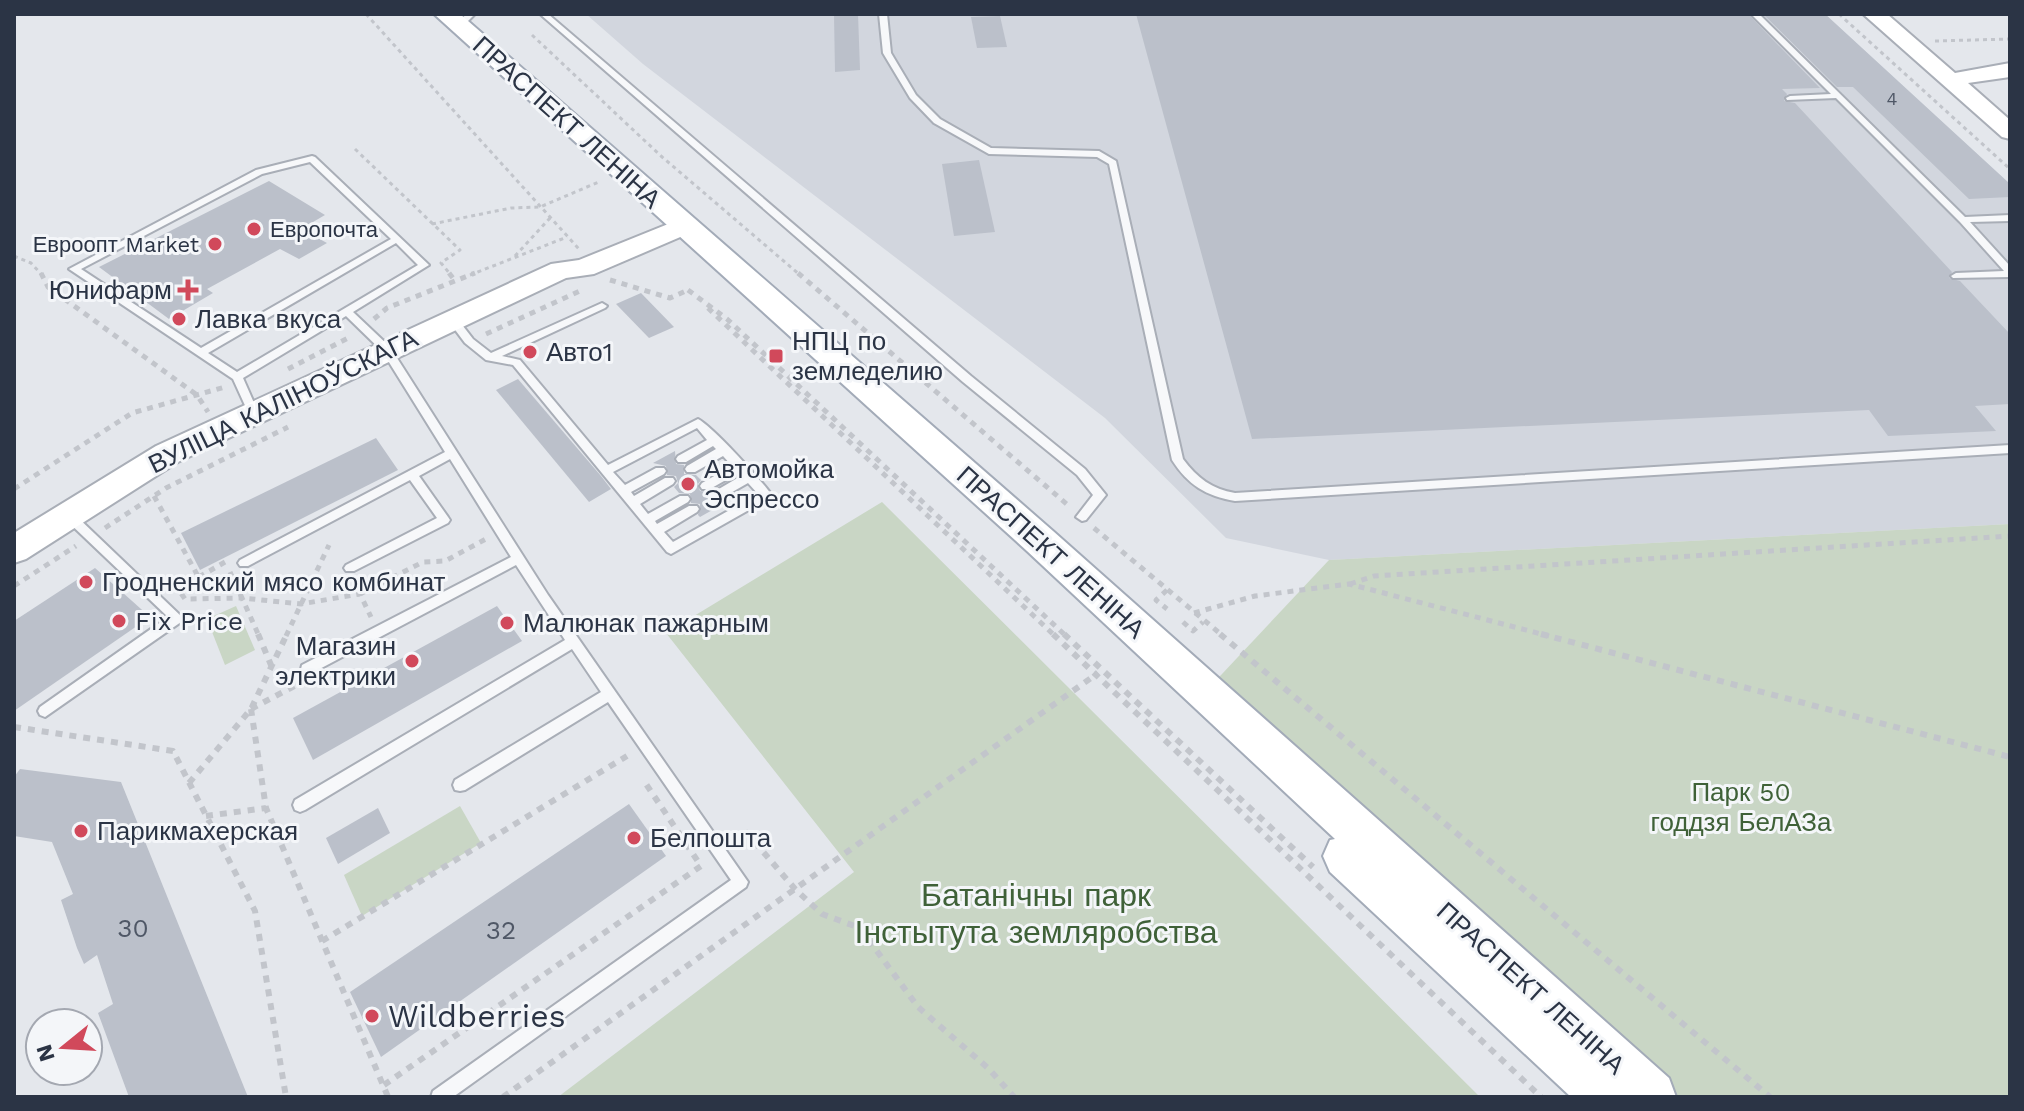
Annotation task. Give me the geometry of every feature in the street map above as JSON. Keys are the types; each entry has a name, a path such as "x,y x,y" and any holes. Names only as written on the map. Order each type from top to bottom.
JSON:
{"main road":[{"name":"ПРАСПЕКТ ЛЕНІНА","path":"422,14 1052,552 1650,1097"},
{"name":"ПРАСПЕКТ ЛЕНІНА","path":"459,18 665,224 1609,1097"}],"street":[{"path":"1874,14 2010,132"},
{"path":"1950,81 1989,71 2010,70"},
{"path":"1950,81 2010,85"},
{"name":"ВУЛІЦА КАЛІНОЎСКАГА","path":"14,550 79,526 167,454 386,349 460,330 665,224"}],"lane":[{"path":"544,14 967,379 1081,472 1100,495 1082,517"},
{"path":"883,14 887,53 913,96 937,121 989,151 1099,154 1113,163 1178,460 1191,480 1212,494 1235,497 2010,449"},
{"path":"1755,14 1963,220 2010,273"},
{"path":"1790,98 1836,96"},
{"path":"237,377 424,265 312,159 259,172 74,269 237,377 253,412"},
{"path":"1963,220 2010,218"},
{"path":"200,353 395,240"},
{"path":"1956,276 2010,273"},
{"path":"490,358 602,306"},
{"path":"347,312 386,349 573,642 741,882 439,1097"},
{"path":"460,330 490,358 516,362 622,492 671,549 766,495 698,423 605,471"},
{"path":"682,459 719,445"},
{"path":"691,469 719,445"},
{"path":"244,563 452,453"},
{"path":"706,486 740,467"},
{"path":"350,568 444,520 412,475"},
{"path":"622,492 665,476 632,503"},
{"path":"716,496 749,477"},
{"path":"647,520 684,499"},
{"path":"655,531 693,509"},
{"path":"45,711 177,618 79,526"},
{"path":"307,669 518,559"},
{"path":"300,805 573,642"},
{"path":"460,785 609,694"}],"path":[{"path":"366,14 550,218 586,266 670,298 688,290"},
{"path":"1839,14 2010,169"},
{"path":"532,35 661,156 1203,622 1770,1097"},
{"path":"355,149 460,250 441,263 456,282"},
{"path":"432,224 511,208 540,207"},
{"path":"515,257 550,218"},
{"path":"14,256 28,259 42,272 48,287 197,395"},
{"path":"460,330 586,266"},
{"path":"688,290 1098,673 1541,1097"},
{"path":"688,290 727,319 1324,878"},
{"path":"14,586 79,526 154,496 292,425"},
{"path":"154,496 199,578"},
{"path":"1193,613 1255,596 1349,584 1374,576 2010,536"},
{"path":"189,783 251,709 329,545"},
{"path":"225,562 178,589 185,599 242,598 271,666"},
{"path":"1349,584 2010,757"},
{"path":"1167,590 1156,600 1167,609"},
{"path":"1183,622 1193,631 1203,622"},
{"path":"1079,656 1082,654 1094,665"},
{"path":"503,1097 1098,673"},
{"path":"1109,679 1118,688 1116,691"},
{"path":"251,709 266,808 388,1097"},
{"path":"14,727 173,751 255,911 286,1097"},
{"path":"322,941 626,754 634,766"},
{"path":"642,779 701,866"},
{"path":"206,816 266,808"},
{"path":"384,1085 747,833 795,889 822,914 860,928 884,969 940,1029 999,1076 1014,1097"}],"shaded area":[{"path":"586,14 1825,14 2010,184 2010,524 1329,560 1226,538 1105,418 643,64"}],"green space":[{"name":"Батанічны парк Інстытута земляробства","path":"882,502 1480,1097 558,1097 854,872 666,633"},
{"name":"Парк 50 годдзя БелАЗа","path":"2010,524 2010,1097 1663,1097 1206,691 1329,560"},
{"path":"236,606 255,650 225,665 207,619"},
{"path":"460,806 481,843 362,916 344,875"}],"building":[{"path":"834,14 858,14 860,70 835,72"},
{"path":"1136,14 1748,14 1820,88 1782,89 1787,94 1784,101 1795,103 1952,272 1949,278 1960,281 2010,334 2010,404 1975,406 1996,431 1888,436 1869,410 1252,439"},
{"path":"1763,14 1825,14 2010,184 2010,197 1969,199 1853,87 1837,87"},
{"path":"1000,16 1007,47 977,48 971,17"},
{"path":"979,160 995,232 954,236 942,164"},
{"path":"269,181 325,215 301,229 327,243 299,259 280,249 207,289 213,293 169,319 99,267"},
{"path":"641,293 674,327 649,338 616,304"},
{"path":"518,379 611,489 589,502 496,390"},
{"path":"376,438 398,470 200,570 181,533"},
{"name":"Автомойка Эспрессо","path":"675,451 676,464 684,465 684,474 696,475 701,480 698,484 700,491 709,492 710,501 723,504 700,517 698,515 700,504 691,503 690,494 679,493 674,487 678,483 676,476 667,475 666,466 653,463"},
{"path":"95,568 150,617 14,711 14,621"},
{"path":"497,606 522,641 313,760 293,718"},
{"path":"20,769 121,782 248,1097 129,1097 104,1029 104,1009 113,1004 97,955 84,964 77,948 61,900 73,894 52,842 14,836 14,777"},
{"path":"629,804 666,856 381,1057 350,992"},
{"path":"378,808 390,833 338,864 326,838"}],"place":[{"name":"Европочта","path":"254,229"},
{"name":"Евроопт Market","path":"215,244"},
{"name":"Юнифарм","path":"188,290"},
{"name":"Лавка вкуса","path":"179,319"},
{"name":"Авто1","path":"530,352"},
{"name":"НПЦ по земледелию","path":"776,356"},
{"name":"Автомойка Эспрессо","path":"688,484"},
{"name":"Гродненский мясо комбинат","path":"86,582"},
{"name":"Fix Price","path":"119,621"},
{"name":"Малюнак пажарным","path":"507,623"},
{"name":"Магазин электрики","path":"412,661"},
{"name":"Парикмахерская","path":"81,831"},
{"name":"Белпошта","path":"634,838"},
{"name":"Wildberries","path":"372,1016"}]}
